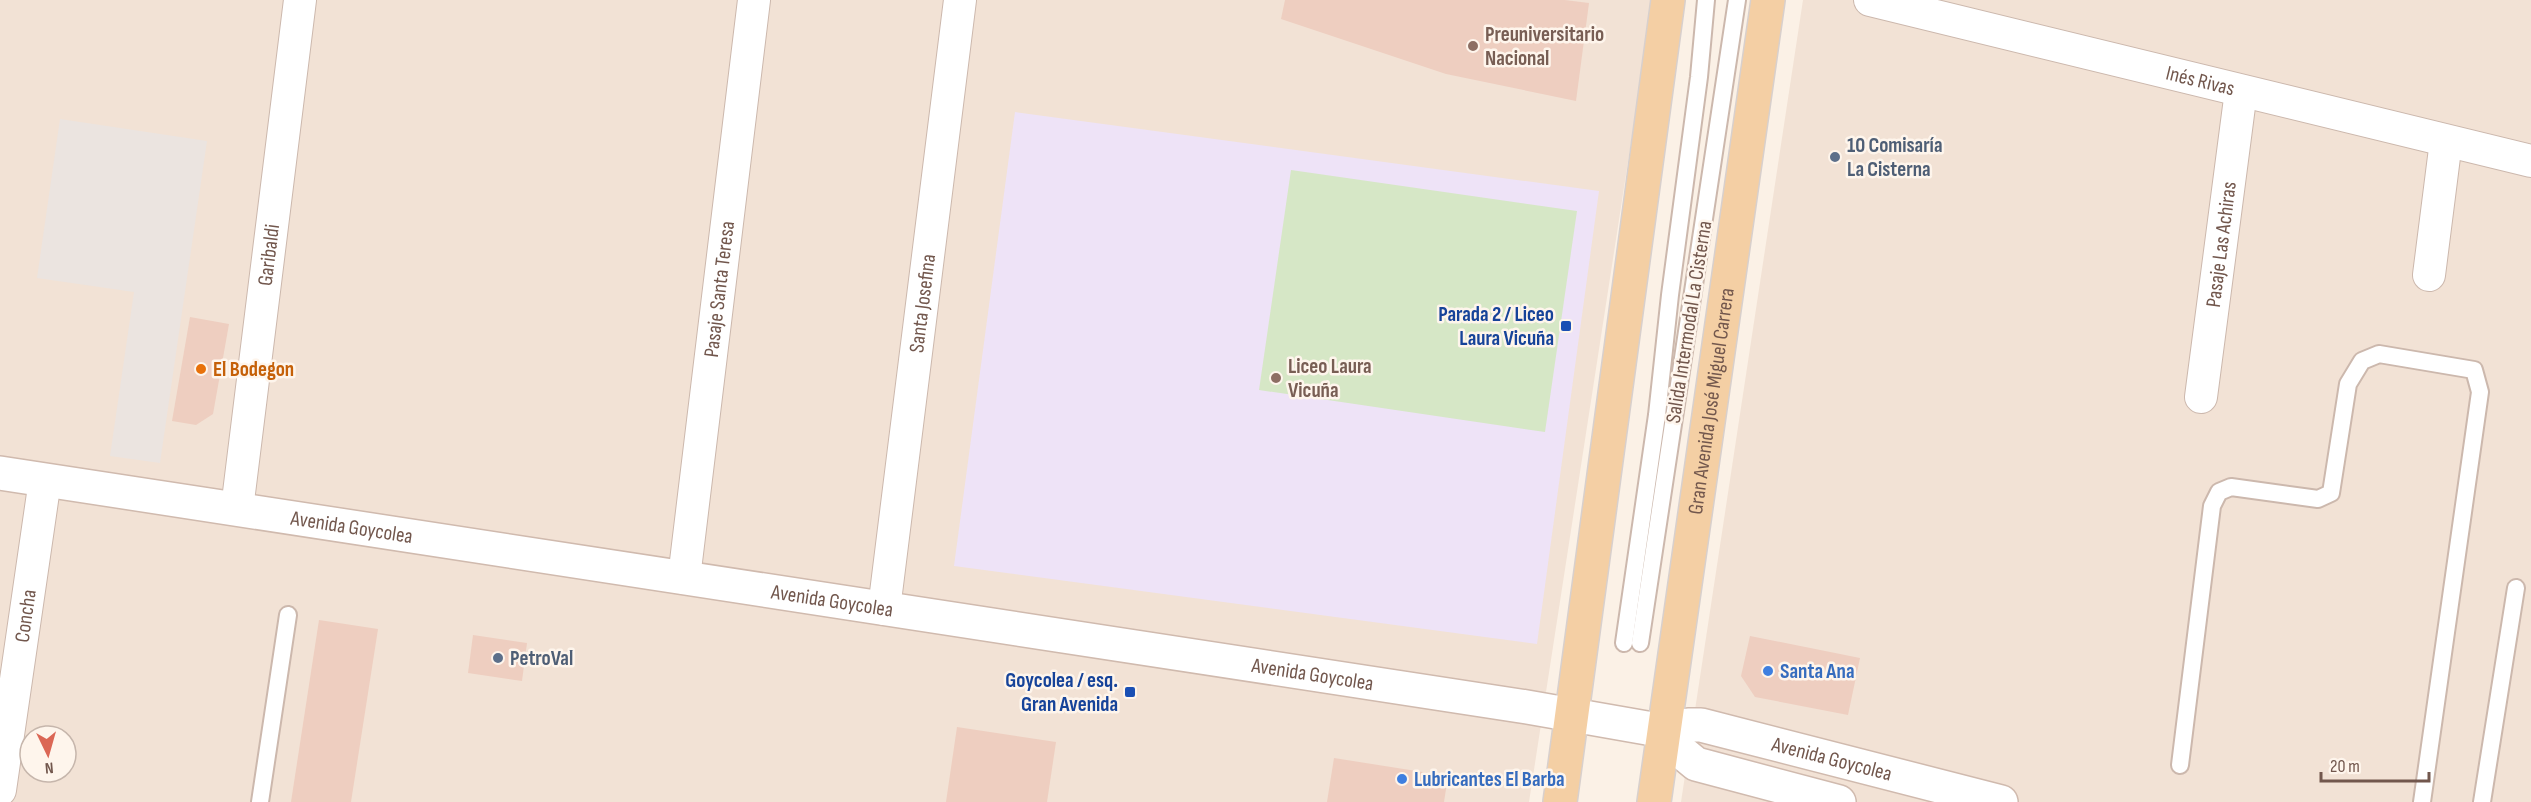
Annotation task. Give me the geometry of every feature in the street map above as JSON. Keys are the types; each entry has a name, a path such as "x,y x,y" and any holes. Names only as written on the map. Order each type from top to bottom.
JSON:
{"main road":[{"path":"1560,802 1668,0"},
{"name":"Gran Avenida José Miguel Carrera","path":"1654,802 1768,0"}],"street":[{"name":"Garibaldi","path":"237,509 300,0"},
{"name":"Pasaje Santa Teresa","path":"684,578 754,0"},
{"name":"Santa Josefina","path":"884,609 960,0"},
{"name":"Inés Rivas","path":"1870,0 2531,160"},
{"name":"Pasaje Las Achiras","path":"2201,397 2241,91"},
{"path":"2429,275 2446,141"},
{"name":"Avenida Goycolea","path":"0,473 1664,731 1688,724 1717,728 2001,802"},
{"name":"Concha","path":"0,790 45,480"},
{"name":"Avenida Goycolea","path":"1664,731 1673,744 1696,764 1827,800"}],"lane":[{"name":"Salida Intermodal La Cisterna","path":"1706,0 1699,77 1670,295 1632,643 1737,0"},
{"path":"2180,765 2212,506 2219,492 2231,487 2318,499 2331,493 2348,384 2362,361 2379,354 2474,370 2480,392 2422,802"},
{"path":"2482,802 2516,588"},
{"path":"260,802 288,615"}],"shaded area":[{"path":"0,0 1653,0 1529,802 0,802"},
{"path":"1803,0 2531,0 2531,802 1681,802"},
{"name":"Liceo Laura Vicuña","path":"1015,112 1599,191 1537,644 954,566"},
{"path":"60,119 207,141 160,463 110,456 134,292 37,278"}],"green space":[{"path":"1291,170 1577,211 1545,432 1259,390"}],"building":[{"name":"Preuniversitario Nacional","path":"1285,0 1565,0 1589,3 1576,101 1446,74 1281,19"},
{"name":"El Bodegon","path":"190,317 229,324 213,414 196,425 172,421"},
{"path":"319,620 378,629 351,802 291,802"},
{"name":"PetroVal","path":"473,635 527,643 522,681 468,673"},
{"path":"1750,636 1860,658 1848,715 1755,697 1741,676"},
{"path":"957,727 1056,742 1047,802 946,802"},
{"path":"1334,758 1448,776 1444,802 1327,802"}],"place":[{"name":"Preuniversitario Nacional","path":"1473,46"},
{"name":"10 Comisaría La Cisterna","path":"1835,157"},
{"name":"Parada 2 / Liceo Laura Vicuña","path":"1566,326"},
{"name":"El Bodegon","path":"201,369"},
{"name":"Liceo Laura Vicuña","path":"1276,378"},
{"name":"PetroVal","path":"498,658"},
{"name":"Santa Ana","path":"1768,671"},
{"name":"Goycolea / esq. Gran Avenida","path":"1130,692"},
{"name":"Lubricantes El Barba","path":"1402,779"}]}
